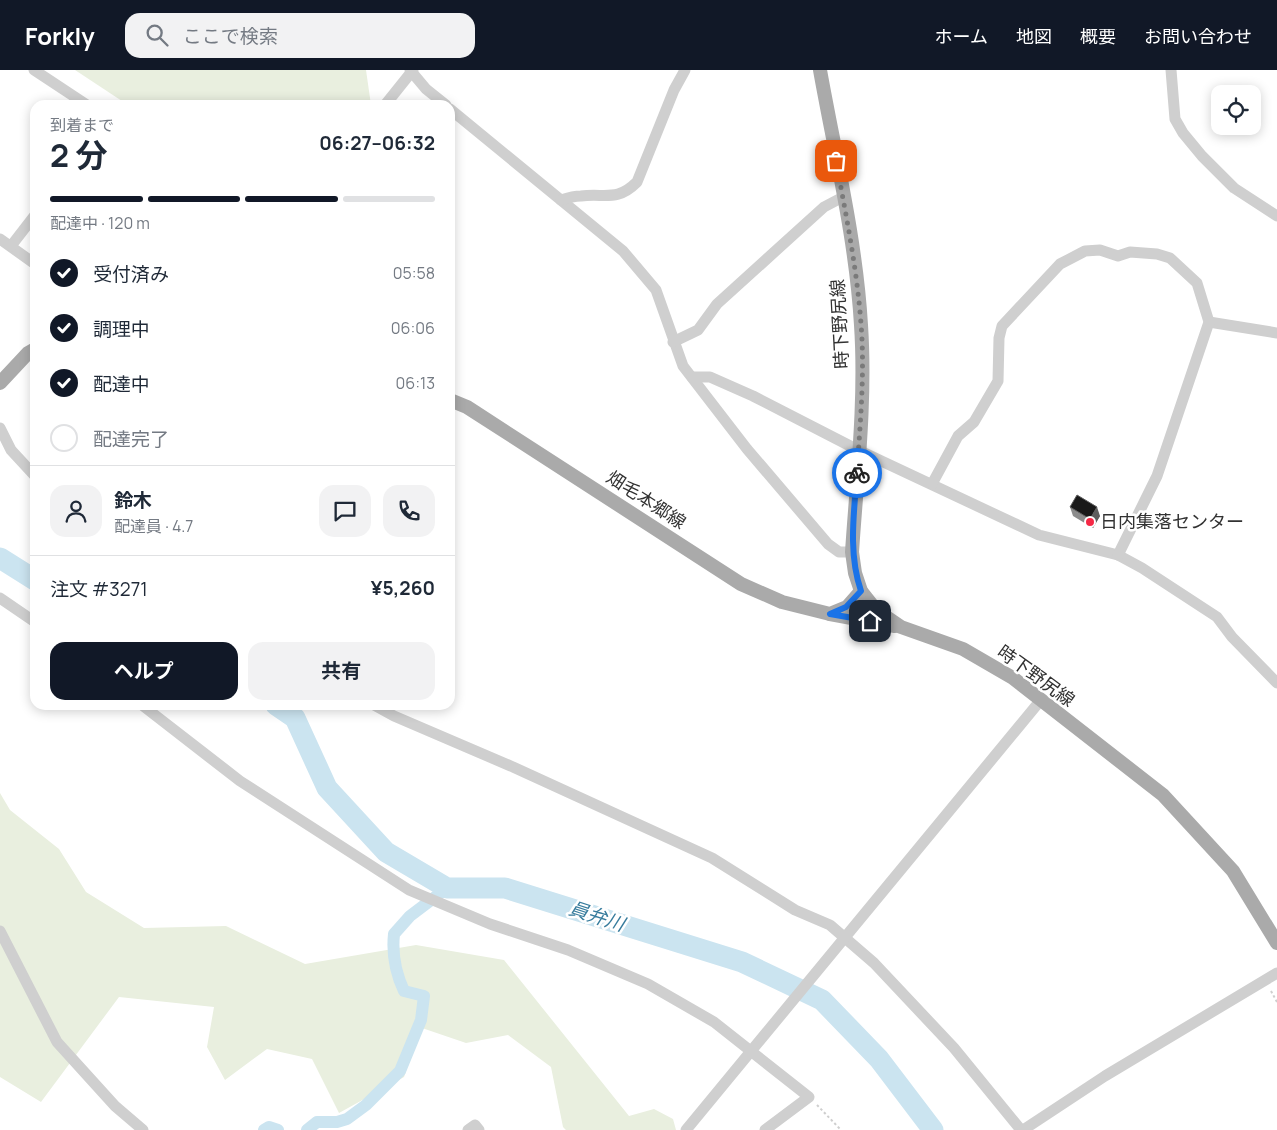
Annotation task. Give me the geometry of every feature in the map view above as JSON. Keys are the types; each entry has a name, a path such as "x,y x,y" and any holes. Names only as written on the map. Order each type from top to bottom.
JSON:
{"main road":[{"name":"時下野尻線","path":"820,70 856,274 862,326 862,389 852,552 855,574 861,591 876,610 901,627 963,649 1013,678 1164,795 1233,871 1277,944"},
{"path":"0,383 30,354"},
{"name":"畑毛本郷線","path":"455,402 466,407 741,584 782,602 830,614 901,627"},
{"path":"830,614 846,607 861,591"}],"street":[{"path":"34,70 79,100"},
{"path":"389,100 412,70 426,89 440,100"},
{"path":"561,200 581,196 614,196 627,192 637,182 674,90 685,70"},
{"path":"1171,70 1175,119 1183,133 1202,156 1234,188 1277,216"},
{"path":"455,113 623,251 656,290 683,366 747,450 828,544 839,552 852,552"},
{"path":"673,342 698,330 717,304 824,207 843,197"},
{"path":"1266,209 1277,203"},
{"path":"11,246 30,221"},
{"path":"0,239 30,260"},
{"path":"932,484 958,436 974,422 998,381 999,338 1002,326 1060,264 1085,251 1100,250 1118,256 1130,252 1157,254 1170,258 1197,283 1209,322 1157,476 1118,556"},
{"path":"1209,322 1277,333"},
{"path":"692,377 710,377 753,396 858,450 1039,535 1118,556 1142,568 1217,617 1232,637 1277,683"},
{"path":"0,428 12,450 30,470"},
{"path":"0,598 30,619"},
{"path":"686,1130 1040,700"},
{"path":"148,710 240,781 409,890 490,924 568,950 648,984 756,1047 809,1097 765,1130"},
{"path":"383,710 712,858 795,910 830,925 846,936 874,963 954,1048 1022,1130 1105,1076 1277,973"},
{"path":"0,931 57,1042 115,1106 143,1130"},
{"path":"468,1130 475,1125 479,1130"}],"path":[{"path":"809,1097 841,1130"}],"green space":[{"path":"75,70 366,70 370,100 120,100"},
{"path":"0,793 10,810 59,849 86,892 144,928 226,926 305,964 416,945 504,960 629,1116 654,1109 673,1119 676,1130 566,1130 563,1127 551,1067 508,1035 466,1043 422,1028 404,1077 339,1113 312,1059 267,1049 225,1080 207,1047 214,1007 119,997 41,1102 0,1077"}],"building":[{"path":"1077,495 1097,507 1090,519 1070,507"}],"waterway":[{"name":"員弁川","path":"0,558 30,577"},
{"name":"員弁川","path":"283,710 295,718 327,788 386,852 447,888 505,888 742,962 822,1000 879,1059 933,1130"},
{"path":"307,1130 317,1122 337,1122 347,1119 366,1105 400,1071 421,1020 424,996 404,991 395,963 394,934 410,916 447,888"},
{"path":"264,1130 269,1127 278,1130"}],"way so far":[{"path":"836,161 856,274 862,326 862,389 857,473"}],"place":[{"name":"日内集落センター","path":"1090,522"}],"route":[{"path":"857,473 852,552 855,574 861,591 846,607 830,614 870,621"}]}
